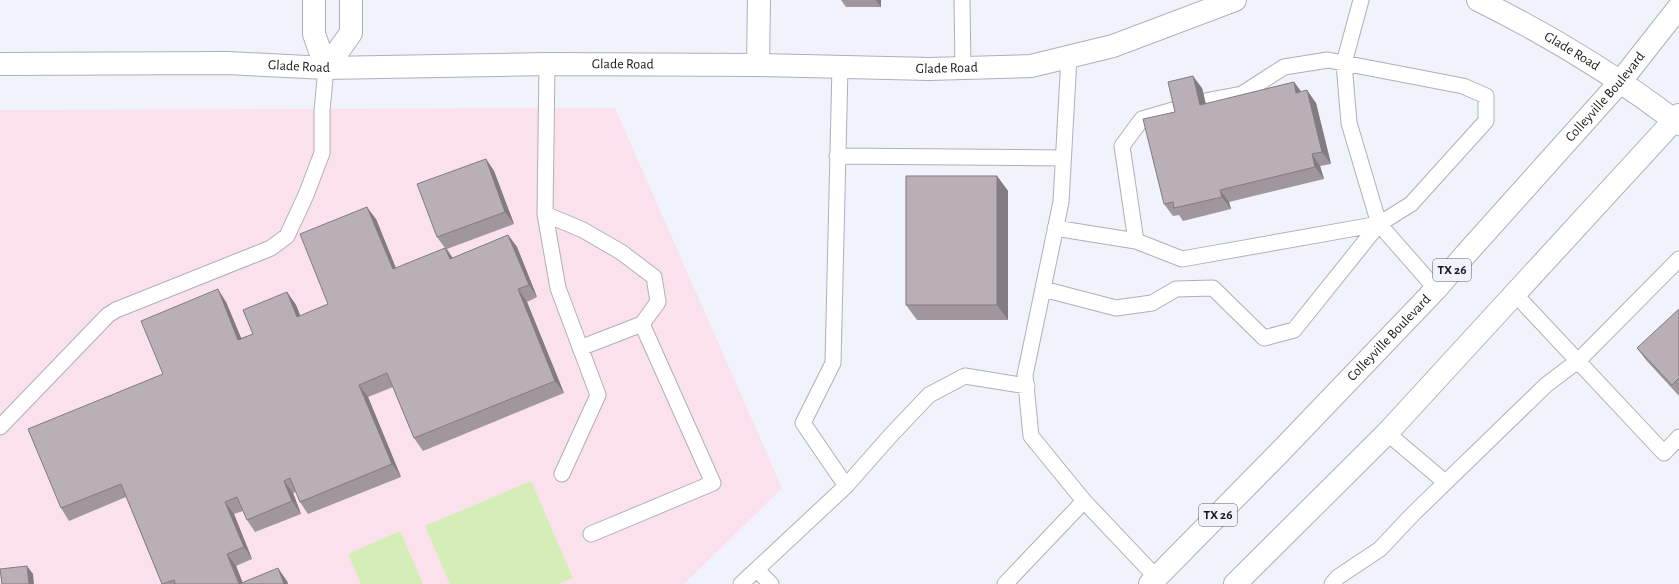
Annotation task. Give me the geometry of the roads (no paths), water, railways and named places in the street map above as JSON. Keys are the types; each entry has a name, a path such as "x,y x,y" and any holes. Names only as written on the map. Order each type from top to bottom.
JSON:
{"main road":[{"path":"314,0 314,34 326,68"},
{"path":"326,68 351,32 351,0"},
{"path":"758,0 758,65"},
{"name":"Glade Road","path":"0,64 227,63 326,68 547,64 758,65 929,69 1031,66 1113,46 1203,6 1235,0"},
{"name":"Glade Road","path":"1478,0 1583,56 1677,120"},
{"name":"Colleyville Boulevard","path":"1156,582 1436,289 1620,82 1679,7"},
{"path":"1235,584 1387,434 1677,120"}],"lane":[{"path":"962,0 963,68"},
{"path":"1362,0 1344,63 1349,123 1379,224 1436,289"},
{"path":"1070,57 1061,202 1026,375 1031,436 1084,501 1156,582"},
{"path":"1043,289 1116,308 1152,303 1176,289 1213,288 1264,338 1294,330 1379,224 1411,204 1486,121 1486,96 1463,86 1328,60 1284,67 1242,94 1205,100"},
{"path":"547,64 545,214 558,288 598,396 562,474"},
{"path":"840,67 833,363 803,423 846,486"},
{"path":"0,427 108,315 116,310 271,248 287,236 306,195 322,153 322,111 326,68"},
{"path":"1136,241 1122,146 1142,119 1180,108"},
{"path":"838,156 1063,158"},
{"path":"545,214 583,230 621,252 654,277 658,302 642,324 580,348"},
{"path":"1055,228 1136,241 1182,259 1379,224"},
{"path":"1332,584 1338,577 1380,549 1445,482 1546,385 1579,360 1679,259"},
{"path":"1515,294 1579,360 1664,453 1679,437"},
{"path":"591,534 713,483 642,324"},
{"path":"741,584 846,486 929,395 965,376 1026,386"},
{"path":"1387,434 1445,482"},
{"path":"1005,584 1084,501"},
{"path":"756,570 771,584"}]}
